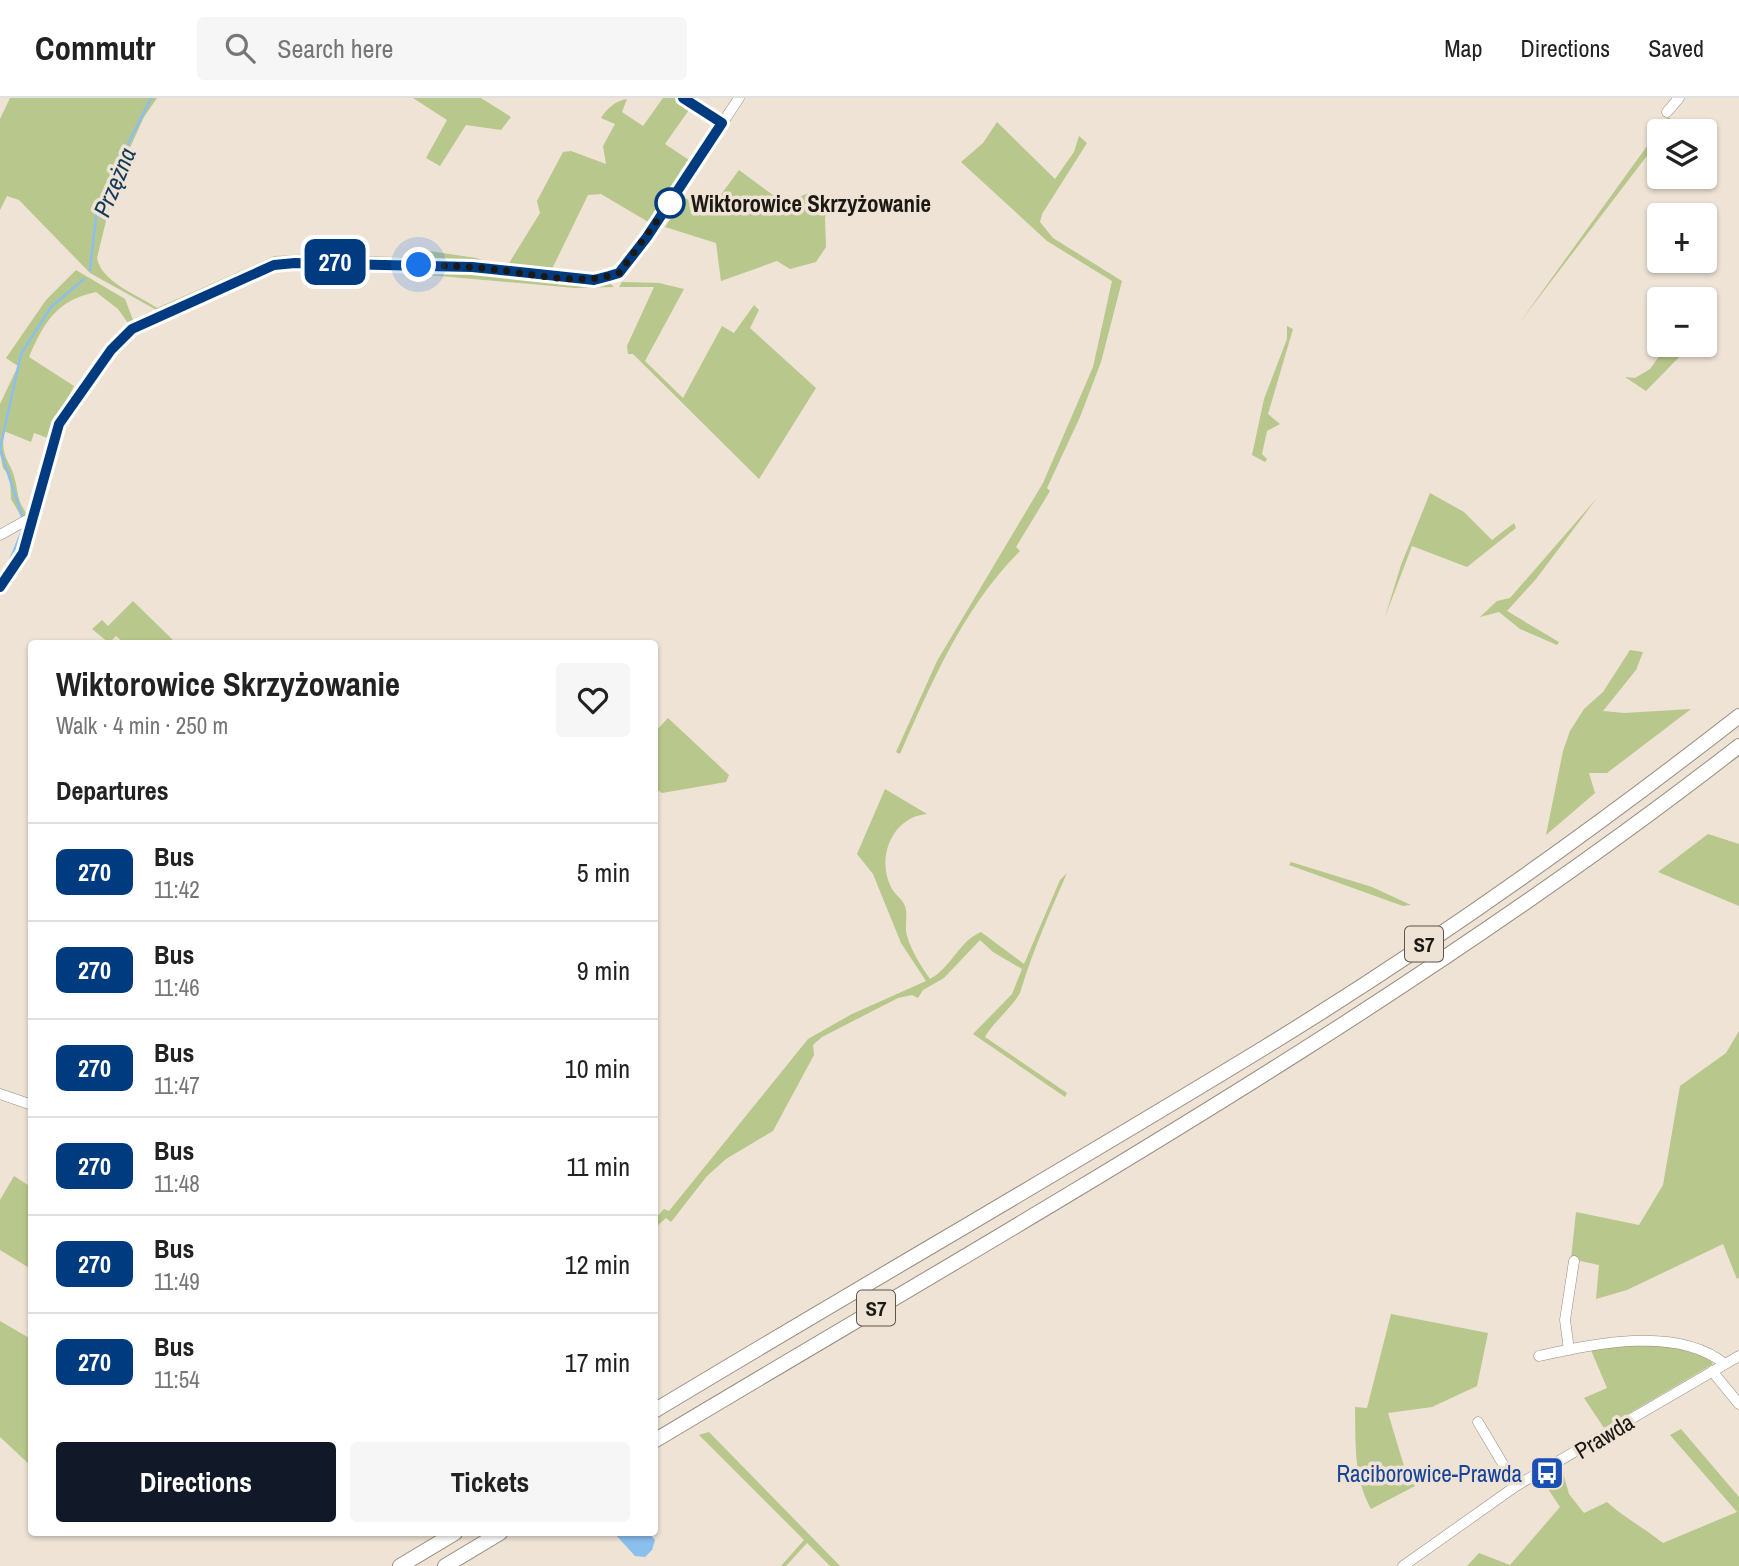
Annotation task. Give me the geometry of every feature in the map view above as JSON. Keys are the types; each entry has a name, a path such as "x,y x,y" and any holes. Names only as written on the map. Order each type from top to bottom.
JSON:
{"highway":[{"name":"S7","path":"658,1409 1278,1039 1390,967 1636,797 1739,716"},
{"name":"S7","path":"658,1439 1278,1068 1490,930 1653,813 1739,746"},
{"path":"400,1566 449,1536"},
{"path":"444,1566 495,1536"}],"street":[{"path":"683,98 722,123"},
{"path":"0,587 23,553 59,424 111,350 132,329 274,265 295,263 472,267 594,280 619,273 647,237 739,98"},
{"path":"1667,112 1679,98"},
{"path":"0,535 34,516"},
{"path":"0,1094 28,1104"},
{"path":"1569,1350 1565,1320 1574,1261"},
{"path":"1539,1356 1639,1340 1659,1341 1708,1353 1725,1364"},
{"name":"Prawda","path":"1403,1566 1516,1486 1739,1356"},
{"path":"1712,1371 1739,1404"},
{"path":"1478,1422 1516,1486"}],"green space":[{"path":"10,98 157,98 144,117 117,176 97,258 100,267 113,281 157,308 274,256 318,254 422,258 423,250 476,258 498,265 294,258 275,261 160,312 90,273 19,200 7,196 0,210 0,119"},
{"path":"413,98 481,98 511,117 501,130 466,125 440,166 426,158 447,120"},
{"path":"663,98 677,98 691,107 665,144 692,162 650,223 601,194 588,195 550,273 506,268 540,213 537,201 563,152 571,151 606,164 603,146 615,124 601,118 606,111 627,99 622,112 643,126"},
{"path":"997,122 1055,179 1074,152 1079,136 1087,143 1042,214 1040,222 1053,238 1122,281 1101,362 1080,417 1047,488 1050,491 1016,547 1020,551 1000,573 965,621 924,700 900,754 896,752 937,661 1043,483 1093,367 1112,281 1047,241 961,162 983,143"},
{"path":"1647,146 1647,156 1520,322"},
{"path":"739,170 785,204 808,193 831,199 825,218 826,247 816,262 790,269 777,261 721,281 716,243 665,227 685,198 709,211"},
{"path":"383,268 479,271 576,284 609,282 614,287 575,288 383,271"},
{"path":"76,270 125,299 133,320 128,323 118,309 96,292 62,307 40,333 29,357 74,386 48,438 34,433 31,442 4,431 5,455 14,476 19,500 27,515 22,518 11,499 10,477 3,468 0,453 0,404 18,366 6,358 46,300"},
{"path":"622,282 659,283 684,289 645,361 683,398 722,326 734,333 754,305 759,310 750,328 816,388 759,479 633,354 628,354 627,346 654,287 619,287"},
{"path":"1287,326 1293,329 1268,414 1280,424 1267,431 1262,454 1267,459 1265,462 1252,455 1264,399 1287,339"},
{"path":"1658,357 1679,357 1646,391 1625,377 1635,378 1650,369"},
{"path":"1430,493 1464,512 1492,540 1514,523 1516,528 1467,567 1412,546 1385,617 1401,565"},
{"path":"1597,498 1536,579 1507,611 1559,642 1557,645 1520,629 1499,612 1480,617 1497,601 1510,598"},
{"path":"133,601 173,640 120,640 116,636 112,640 105,640 92,629 102,620 108,626"},
{"path":"1630,650 1643,652 1636,670 1603,711 1624,713 1691,709 1607,773 1589,773 1595,793 1546,835 1563,751 1570,731 1584,709 1603,692"},
{"path":"668,718 729,775 726,782 662,793 658,790 658,729"},
{"path":"885,789 927,814 904,823 896,831 890,841 885,864 891,887 905,907 909,942 930,979 944,968 973,936 981,932 1024,964 1060,880 1067,873 1036,946 1019,995 985,1037 1067,1093 1065,1097 973,1034 1012,994 1022,969 993,952 980,940 944,978 923,990 918,998 912,995 898,998 822,1037 813,1045 814,1055 773,1131 726,1159 707,1176 671,1222 666,1218 658,1225 658,1216 664,1209 669,1211 808,1039 852,1014 926,981 901,943 873,874 857,854"},
{"path":"1708,834 1739,844 1739,906 1658,872"},
{"path":"1291,862 1372,887 1411,905 1403,906 1289,865"},
{"path":"1739,1031 1739,1278 1737,1279 1723,1244 1627,1290 1596,1299 1599,1265 1571,1259 1576,1212 1639,1225 1663,1185 1680,1086 1726,1053"},
{"path":"14,1176 28,1185 28,1267 0,1250 0,1200"},
{"path":"1391,1314 1488,1333 1477,1386 1432,1407 1388,1413 1404,1466 1415,1486 1371,1509 1358,1472 1355,1407 1367,1408"},
{"path":"0,1321 28,1337 28,1463 0,1437"},
{"path":"1634,1343 1663,1344 1709,1357 1713,1364 1604,1428 1584,1398 1607,1388 1591,1350"},
{"path":"1681,1429 1739,1497 1739,1566 1467,1566 1479,1553 1510,1565 1560,1507 1540,1477 1561,1466 1569,1494 1584,1513 1607,1502 1663,1543 1737,1512 1670,1435"},
{"path":"709,1432 840,1566 830,1566 807,1543 786,1566 781,1566 804,1540 699,1435"}],"water":[{"path":"617,1536 652,1536 655,1540 652,1550 645,1557 635,1556"}],"waterway":[{"name":"Przężna","path":"90,270 96,217 115,170 151,98"},
{"name":"Przężna","path":"22,516 0,449 21,354 51,307 84,279"},
{"name":"Przężna","path":"7,568 24,526"}],"bus line":[{"name":"270","path":"0,587 12,573 31,532 52,442 59,424 111,350 132,329 274,265 317,262 472,267 594,280 619,273 647,237 722,123 683,98"}],"place":[{"name":"Wiktorowice Skrzyżowanie","path":"670,203"},
{"name":"Raciborowice-Prawda","path":"1547,1473"}],"route":[{"path":"419,265 472,267 594,280 619,273 670,203"}]}
